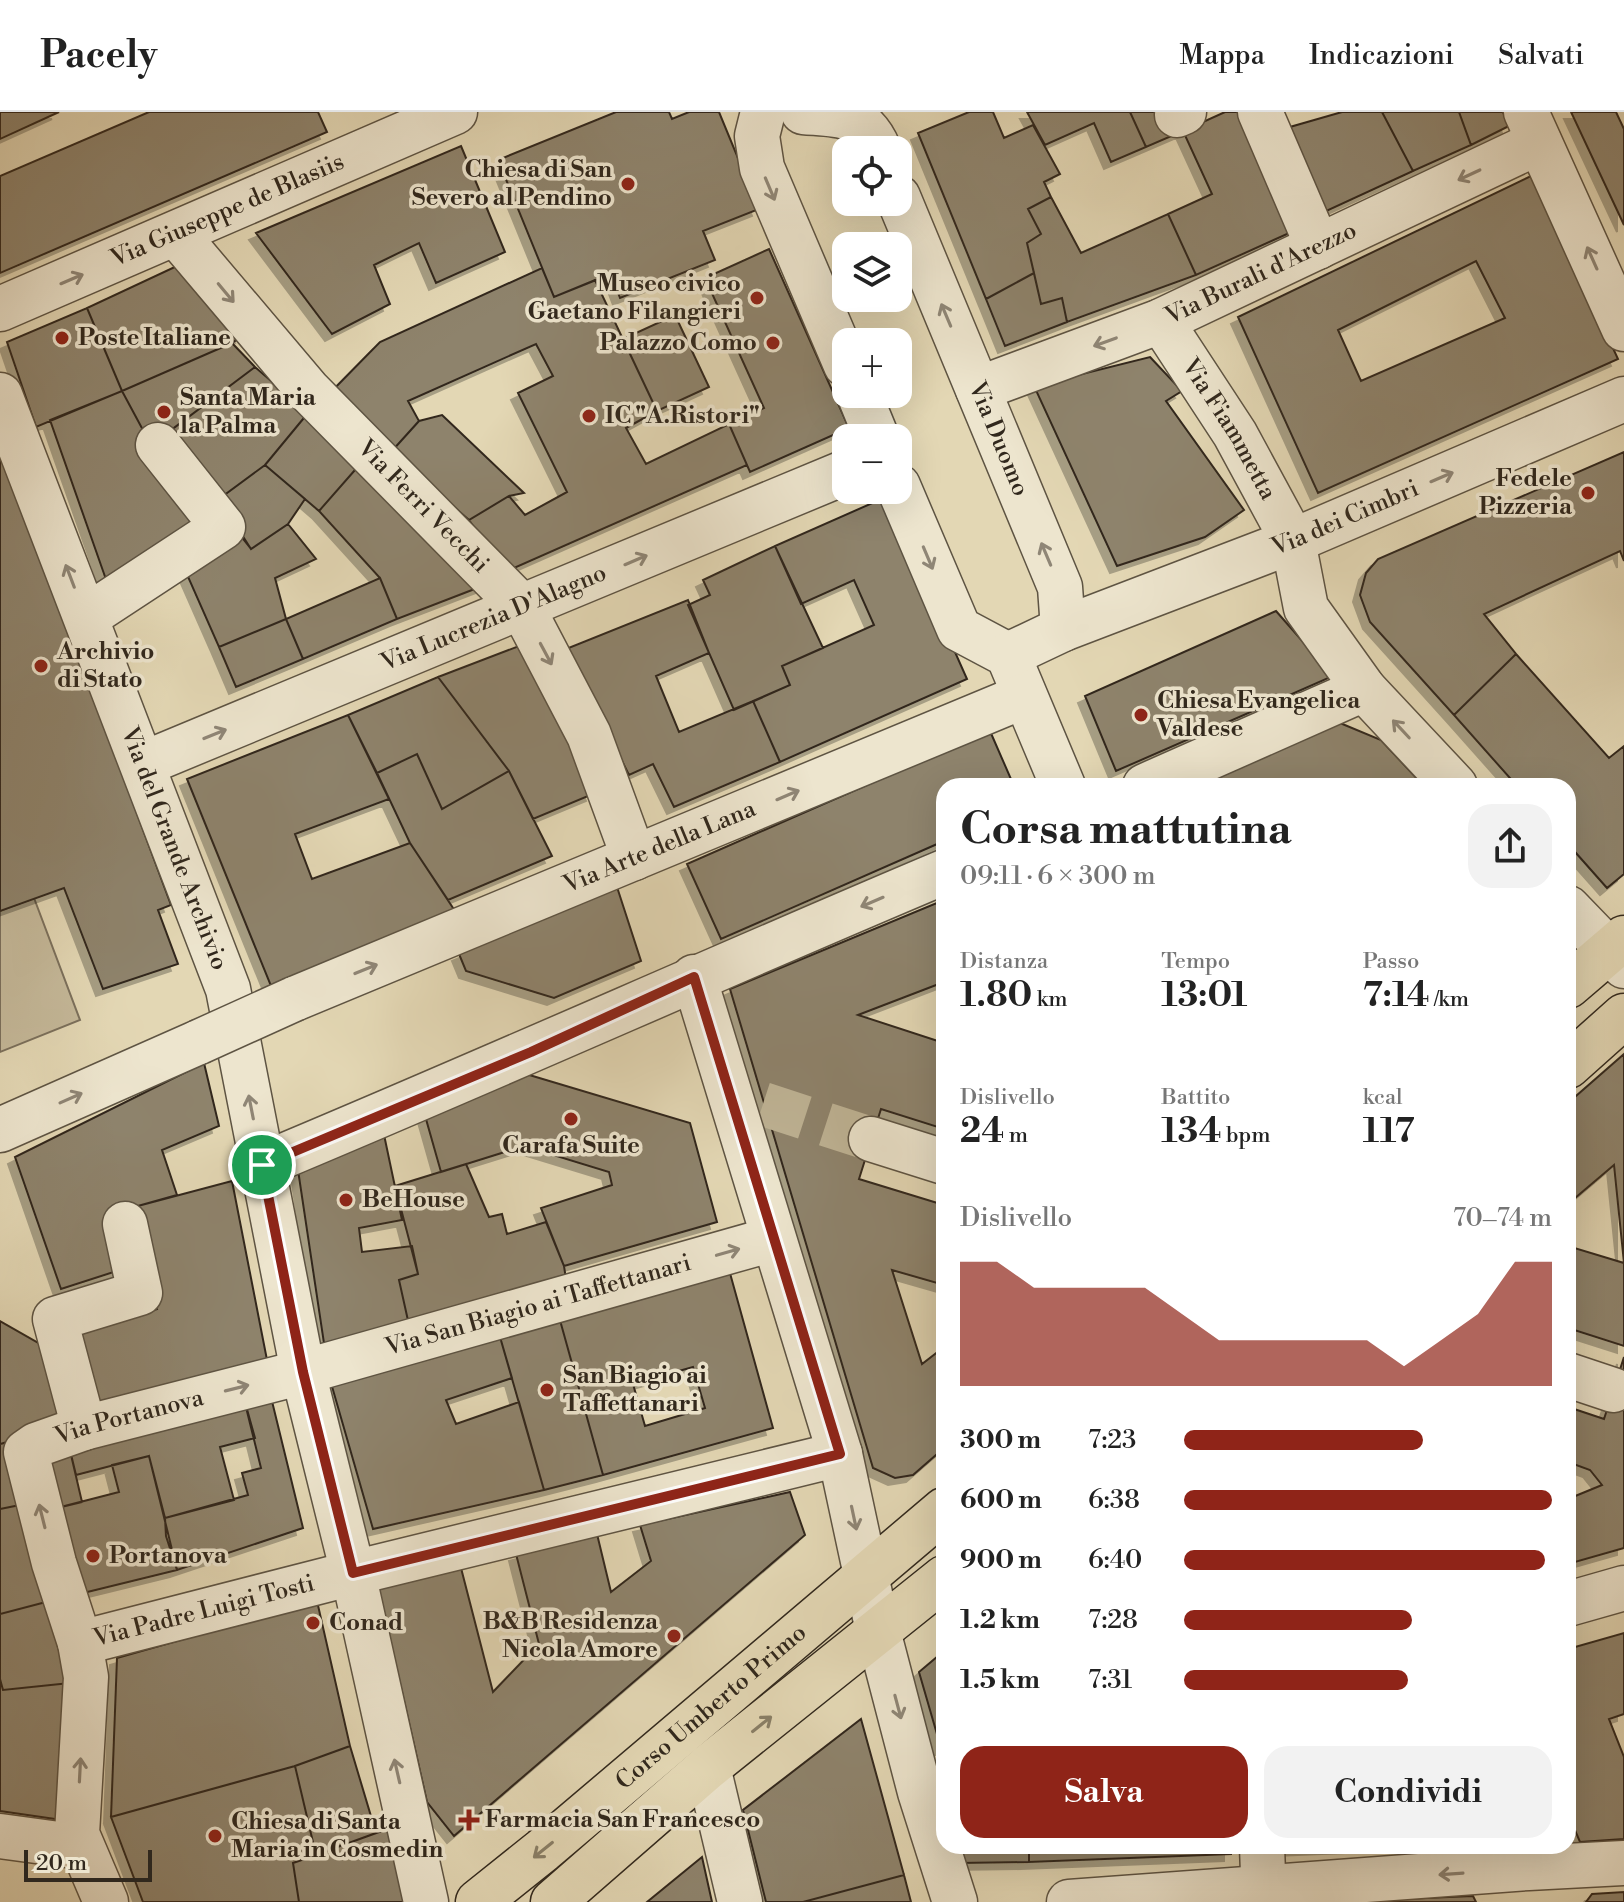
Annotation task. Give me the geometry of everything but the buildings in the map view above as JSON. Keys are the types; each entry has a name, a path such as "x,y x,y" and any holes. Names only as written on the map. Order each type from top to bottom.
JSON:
{"main road":[{"path":"1576,981 1619,952"},
{"path":"1576,1059 1624,1016"},
{"name":"Corso Umberto Primo","path":"478,1902 936,1517"},
{"name":"Corso Umberto Primo","path":"553,1902 708,1767 936,1584"}],"street":[{"path":"832,332 762,168 757,136 783,112 859,121 873,136"},
{"name":"Via Giuseppe de Blasiis","path":"0,309 455,113"},
{"path":"1270,115 1318,247"},
{"path":"1532,127 1624,329"},
{"name":"Via Burali d'Arezzo","path":"978,389 1161,321 1318,247 1532,127"},
{"name":"Via Duomo","path":"906,216 1060,587 1063,629"},
{"name":"Via Ferri Vecchi","path":"176,234 308,390 522,607 589,735 634,858"},
{"name":"Via Fiammetta","path":"1161,321 1235,434 1293,541 1306,608 1364,689 1447,778"},
{"name":"Via del Grande Archivio","path":"0,395 228,989 303,1372 353,1573 426,1902"},
{"name":"Via dei Cimbri","path":"1063,629 1293,541 1624,399"},
{"path":"86,617 223,527 158,445"},
{"name":"Via Lucrezia D'Alagno","path":"143,764 832,478"},
{"path":"906,504 959,629 1008,655 1060,778"},
{"path":"1008,655 1063,629"},
{"path":"1163,778 1364,689"},
{"name":"Via Arte della Lana","path":"0,1130 294,999 1024,696"},
{"path":"262,1165 936,875"},
{"path":"1576,915 1619,952"},
{"path":"694,977 742,1105 773,1239 840,1454 878,1631 932,1788 936,1812"},
{"path":"871,1139 936,1159"},
{"path":"84,1428 55,1319 140,1293 125,1224"},
{"name":"Via San Biagio ai Taffettanari","path":"303,1372 773,1239"},
{"name":"Via Portanova","path":"81,1847 77,1834 86,1677 80,1643 54,1563 26,1452 36,1445 84,1428 303,1372"},
{"path":"1576,1378 1613,1390"},
{"name":"Via Padre Luigi Tosti","path":"80,1643 840,1454"},
{"path":"1576,1602 1624,1588"},
{"path":"708,1767 740,1902"},
{"path":"0,1836 81,1847 106,1902"},
{"path":"943,1854 951,1901"},
{"path":"1069,1902 1264,1879 1530,1872 1624,1863"}],"shaded area":[{"path":"34,898 80,1020 0,1052 0,911"}],"tunnel":[{"path":"763,1104 871,1139"}],"place":[{"name":"Chiesa di San Severo al Pendino","path":"628,184"},
{"name":"Museo civico Gaetano Filangieri","path":"757,298"},
{"name":"Poste Italiane","path":"62,338"},
{"name":"Palazzo Como","path":"773,343"},
{"name":"Santa Maria la Palma","path":"164,412"},
{"name":"IC \"A.Ristori\"","path":"589,416"},
{"name":"Fedele Pizzeria","path":"1588,493"},
{"name":"Archivio di Stato","path":"41,666"},
{"name":"Chiesa Evangelica Valdese","path":"1141,715"},
{"name":"Carafa Suite","path":"571,1119"},
{"name":"BeHouse","path":"346,1200"},
{"name":"San Biagio ai Taffettanari","path":"547,1390"},
{"name":"Portanova","path":"93,1556"},
{"name":"Conad","path":"313,1623"},
{"name":"B&B Residenza Nicola Amore","path":"674,1636"},
{"name":"Farmacia San Francesco","path":"469,1820"},
{"name":"Chiesa di Santa Maria in Cosmedin","path":"215,1836"}],"route":[{"path":"694,977 840,1454 353,1573 303,1372 262,1165 531,1052 694,977"}]}
